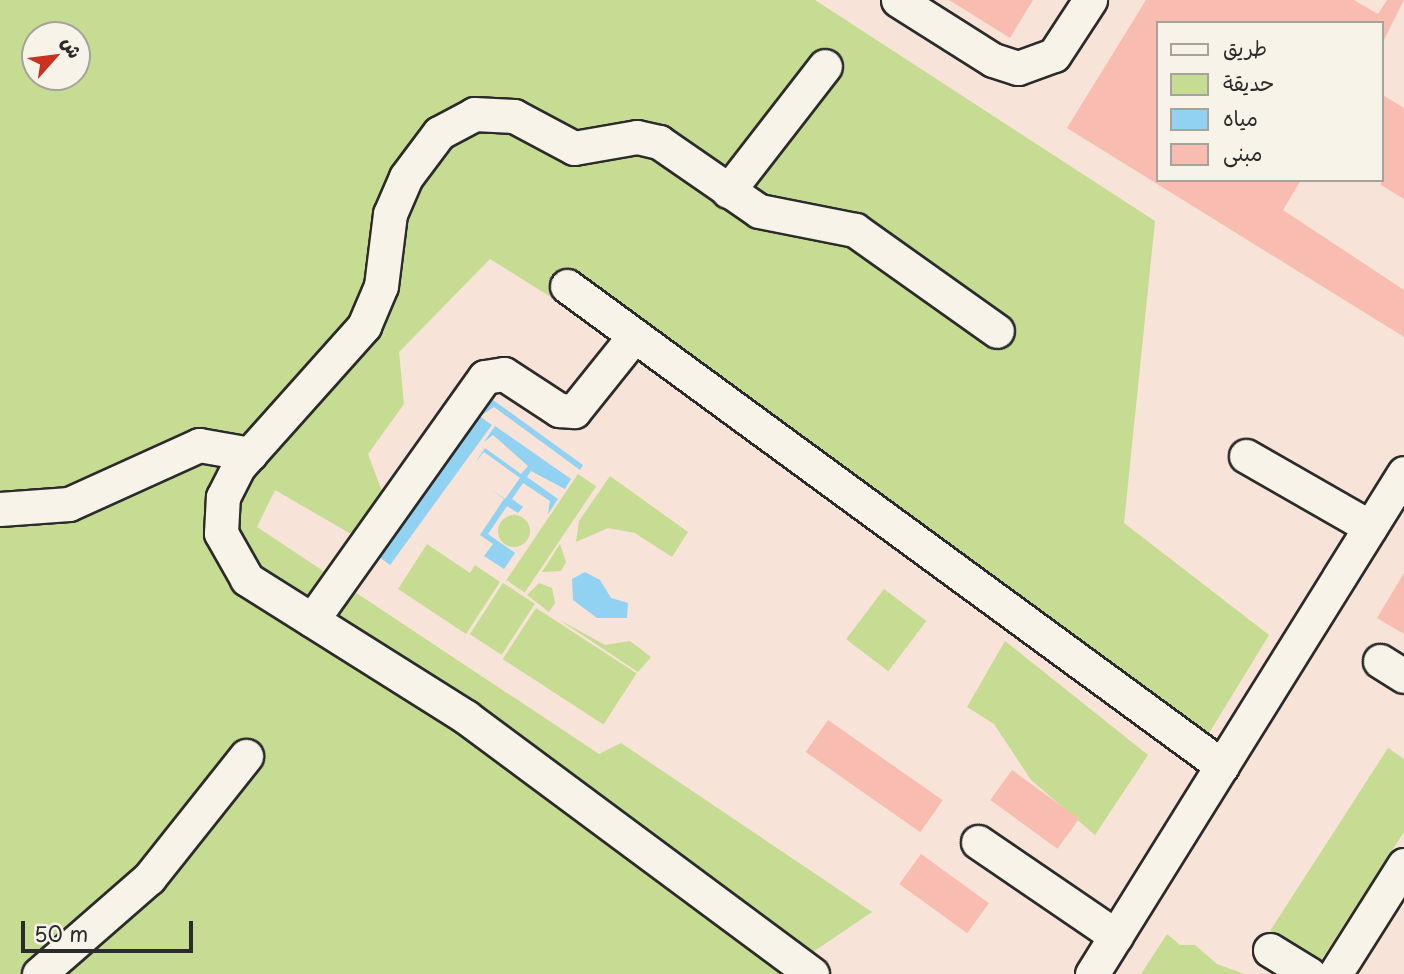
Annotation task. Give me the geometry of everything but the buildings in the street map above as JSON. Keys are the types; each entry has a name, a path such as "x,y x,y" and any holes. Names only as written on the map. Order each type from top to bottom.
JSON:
{"lane":[{"path":"898,0 993,60 1018,68 1054,55 1090,0"},
{"path":"728,191 825,66"},
{"path":"812,974 506,745 247,579 227,550 223,497 250,454 364,326 381,286 397,195 450,125 474,114 502,113 574,148 649,138 728,191 776,218 855,230 997,331"},
{"path":"566,286 1222,766"},
{"path":"312,620 485,377 504,374 559,410 574,411 634,336"},
{"path":"0,509 69,504 199,445 250,454"},
{"path":"1246,456 1370,527"},
{"path":"978,842 1107,961 1222,766 1370,527 1402,481"},
{"path":"39,974 149,878 246,756"},
{"path":"1335,974 1404,865"},
{"path":"1270,950 1309,974"}],"green space":[{"path":"0,0 815,0 1155,221 1124,523 1269,635 1203,743 618,339 490,259 399,352 404,404 368,454 383,494 358,538 275,490 257,527 599,754 621,743 872,912 807,956 820,974 0,974"},
{"path":"578,474 596,486 525,592 506,580"},
{"path":"610,476 688,532 672,557 635,533 608,528 576,542 579,521"},
{"path":"514,515 525,520 530,531 525,542 514,547 503,542 498,531 503,520"},
{"path":"427,544 470,573 475,565 500,582 466,634 398,589"},
{"path":"560,544 566,562 561,571 542,572"},
{"path":"503,583 535,604 502,655 470,634"},
{"path":"539,583 552,588 555,603 549,612 527,595"},
{"path":"884,589 926,621 888,671 846,639"},
{"path":"536,608 637,673 603,725 503,659"},
{"path":"558,619 605,645 630,641 651,657 638,672"},
{"path":"1005,641 1148,755 1095,835 1031,780 994,724 967,707"},
{"path":"1388,748 1404,759 1404,832 1319,963 1270,931"},
{"path":"1167,934 1180,945 1195,945 1217,964 1244,974 1141,974"}],"water":[{"path":"493,400 583,465 580,470 494,407 482,415"},
{"path":"474,412 492,425 390,565 372,552"},
{"path":"495,426 571,479 565,489 531,471 527,477 558,499 548,514 550,501 523,483 512,499 523,507 518,513 507,506 488,534 515,553 504,569 484,556 493,544 480,535 504,499 490,489 505,499 520,478 484,452 475,463 485,448 521,474 528,466 493,435 484,442"},
{"path":"585,572 600,580 611,598 628,603 627,618 597,618 573,600 572,579"}]}
